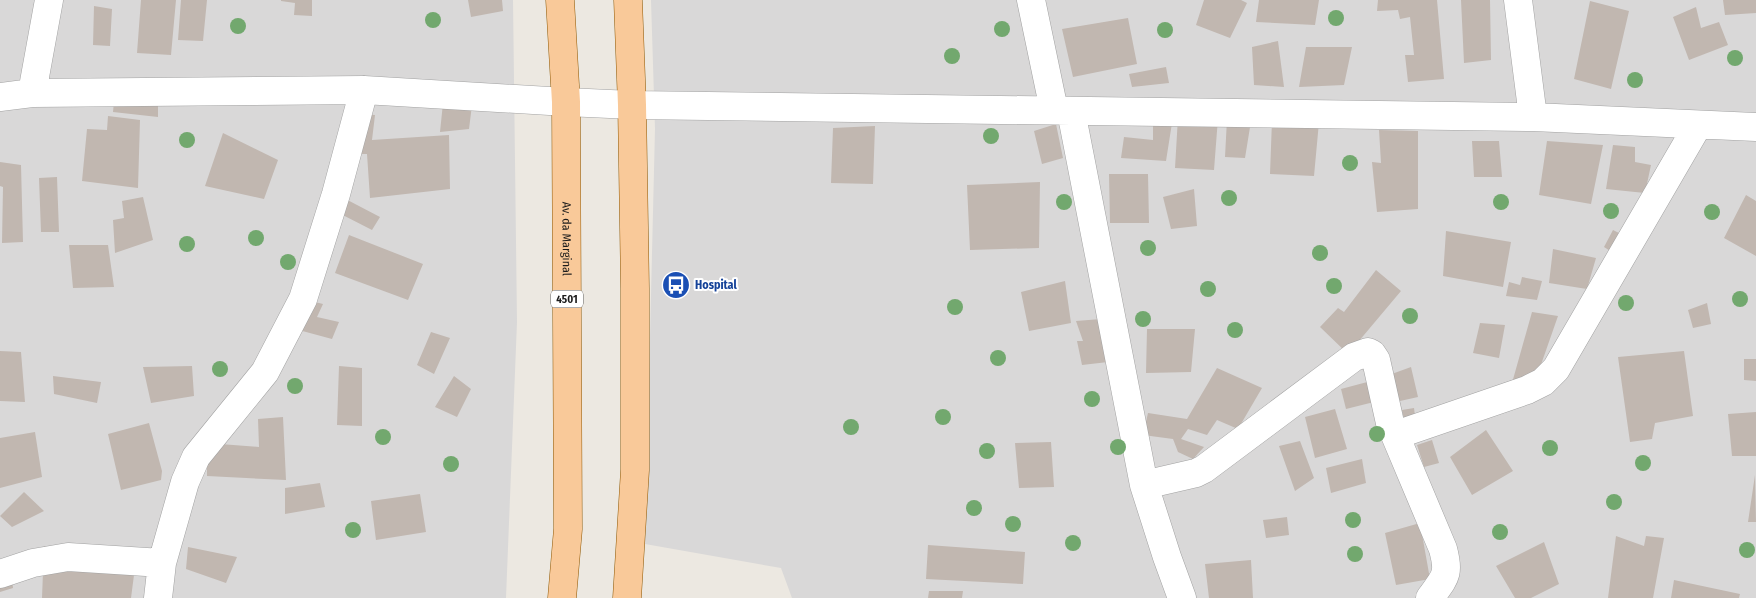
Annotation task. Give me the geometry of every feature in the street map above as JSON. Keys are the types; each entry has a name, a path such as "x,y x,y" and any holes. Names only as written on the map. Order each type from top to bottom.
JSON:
{"main road":[{"name":"Av. da Marginal","path":"560,0 566,102 568,529 562,598"},
{"path":"627,598 635,470 635,288 628,0"}],"street":[{"path":"32,93 49,0"},
{"path":"1031,0 1062,111 1144,485 1166,558 1182,598"},
{"path":"1518,0 1533,117"},
{"path":"158,598 162,563 185,482 196,457 264,372 303,299 336,194 364,90"},
{"path":"0,98 32,93 364,90 632,105 1533,117 1756,127"},
{"path":"1396,435 1528,390 1543,382 1556,370 1698,125"},
{"path":"1144,485 1204,469 1354,357 1368,352 1376,360 1386,409 1447,563 1444,579 1430,598"},
{"path":"0,574 68,557 162,563"}],"shaded area":[{"path":"0,0 513,0 517,322 506,598 0,598"},
{"path":"651,0 1756,0 1756,598 792,598 781,568 645,544 655,129"}],"building":[{"path":"141,0 176,0 171,55 137,53"},
{"path":"181,0 207,0 203,41 178,40"},
{"path":"281,0 312,0 312,16 294,15 295,3"},
{"path":"468,0 502,0 503,11 471,17"},
{"path":"1204,0 1241,0 1247,3 1230,38 1196,25"},
{"path":"1259,0 1319,0 1315,25 1256,22"},
{"path":"1378,0 1437,0 1444,79 1408,82 1405,55 1414,55 1410,17 1400,19 1398,10 1377,11"},
{"path":"1461,0 1490,0 1491,60 1464,63"},
{"path":"1723,0 1756,0 1756,13 1725,15"},
{"path":"1590,1 1629,11 1611,89 1574,79"},
{"path":"94,6 112,9 110,46 93,45"},
{"path":"1696,7 1701,28 1719,22 1728,45 1689,60 1673,17"},
{"path":"1128,18 1137,64 1073,77 1062,29"},
{"path":"1278,41 1284,87 1254,85 1252,47"},
{"path":"1306,47 1352,47 1344,85 1299,87"},
{"path":"1166,67 1169,83 1132,87 1129,74"},
{"path":"115,92 158,92 158,117 113,112"},
{"path":"443,103 472,105 469,129 440,132"},
{"path":"357,114 375,115 372,140 449,135 450,189 370,198 367,154 347,154"},
{"path":"108,116 140,120 138,188 82,181 87,129 107,130"},
{"path":"1178,117 1218,118 1214,170 1175,168"},
{"path":"1227,119 1251,121 1245,158 1225,157"},
{"path":"1272,120 1319,122 1314,176 1270,174"},
{"path":"1153,122 1172,123 1166,161 1121,158 1124,137 1153,140"},
{"path":"1056,124 1063,158 1042,164 1034,131"},
{"path":"875,126 873,184 831,183 833,128"},
{"path":"1379,130 1418,131 1418,209 1377,212 1372,162 1381,163"},
{"path":"223,133 278,160 264,199 205,186"},
{"path":"1472,141 1499,141 1502,177 1474,177"},
{"path":"1547,141 1603,145 1591,204 1539,195"},
{"path":"1613,145 1635,147 1635,162 1651,165 1645,193 1606,189"},
{"path":"0,162 21,165 23,242 2,243 3,187 0,186"},
{"path":"1109,174 1148,174 1149,223 1110,223"},
{"path":"57,177 59,232 41,232 39,178"},
{"path":"1040,182 1039,248 970,250 967,185"},
{"path":"1194,189 1197,226 1171,229 1163,197"},
{"path":"336,194 380,217 372,230 331,209"},
{"path":"1746,195 1756,201 1756,256 1724,238"},
{"path":"143,197 153,240 115,253 113,220 124,218 122,201"},
{"path":"1613,230 1625,236 1615,254 1604,247"},
{"path":"1446,231 1511,242 1503,287 1443,276"},
{"path":"349,235 423,264 408,300 335,273"},
{"path":"69,245 108,245 114,287 73,288"},
{"path":"1553,249 1596,258 1587,289 1549,283"},
{"path":"1376,270 1401,291 1348,354 1320,327 1338,308 1344,312"},
{"path":"1522,277 1542,281 1537,300 1506,296 1509,282 1520,285"},
{"path":"1065,281 1071,323 1029,331 1021,292"},
{"path":"303,299 323,304 317,317 339,322 332,339 295,329"},
{"path":"1707,303 1711,324 1693,328 1688,310"},
{"path":"1532,312 1558,316 1537,376 1512,383"},
{"path":"1101,319 1108,362 1082,365 1077,341 1083,341 1076,321"},
{"path":"1480,323 1505,325 1499,358 1473,353"},
{"path":"1147,329 1195,329 1191,372 1146,373"},
{"path":"431,332 450,338 434,374 417,365"},
{"path":"0,351 21,352 25,402 0,401"},
{"path":"1684,351 1693,416 1655,423 1652,439 1630,442 1618,357"},
{"path":"1744,359 1756,359 1756,381 1744,380"},
{"path":"192,366 194,396 151,403 143,367"},
{"path":"339,366 362,368 362,426 337,425"},
{"path":"1411,367 1418,397 1400,401 1389,375"},
{"path":"1217,368 1262,388 1238,429 1217,420 1207,435 1188,429 1181,439 1204,447 1193,459 1178,452 1173,439 1143,435 1148,413 1187,419"},
{"path":"53,376 101,382 97,403 54,394"},
{"path":"454,376 471,389 457,417 435,407"},
{"path":"1371,381 1374,402 1346,409 1341,389"},
{"path":"1414,408 1415,416 1404,419 1402,410"},
{"path":"1335,409 1347,449 1315,458 1305,417"},
{"path":"1756,412 1756,456 1732,456 1728,414"},
{"path":"283,417 286,480 207,476 207,443 259,447 258,419"},
{"path":"149,423 162,471 161,480 121,490 108,434"},
{"path":"1486,430 1513,471 1472,495 1450,457"},
{"path":"35,432 42,477 0,488 0,438"},
{"path":"1432,440 1439,463 1424,467 1417,445"},
{"path":"1300,441 1314,478 1295,491 1279,446"},
{"path":"1051,442 1054,487 1019,488 1015,443"},
{"path":"1362,459 1366,483 1331,493 1326,468"},
{"path":"1755,475 1756,522 1748,522"},
{"path":"320,483 325,507 285,514 285,488"},
{"path":"24,492 44,511 12,527 0,516"},
{"path":"420,494 426,532 376,540 371,501"},
{"path":"1287,517 1289,535 1266,538 1263,520"},
{"path":"1420,523 1430,579 1396,585 1385,533"},
{"path":"1616,536 1644,546 1646,536 1664,538 1653,598 1608,598"},
{"path":"1544,542 1559,584 1531,598 1515,598 1496,566"},
{"path":"928,545 1025,552 1023,584 926,579"},
{"path":"44,546 137,552 131,598 42,598"},
{"path":"188,547 237,557 226,583 186,569"},
{"path":"10,559 13,588 0,592 0,561"},
{"path":"1251,560 1253,598 1209,598 1205,564"},
{"path":"1674,580 1740,594 1739,598 1671,598"},
{"path":"929,591 963,591 962,598 928,598"}],"place":[{"name":"Hospital","path":"676,285"}]}
